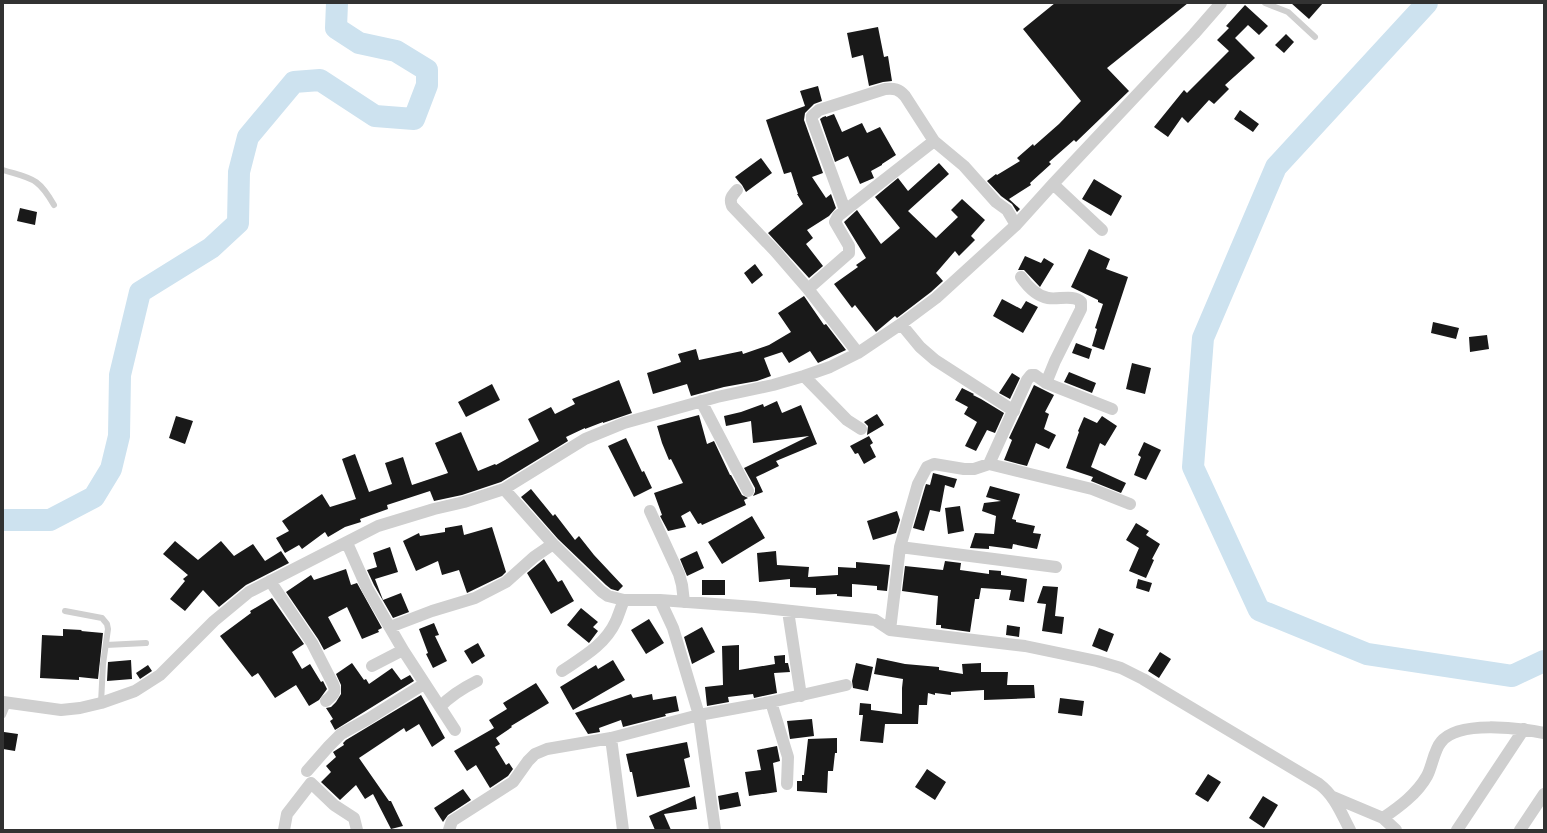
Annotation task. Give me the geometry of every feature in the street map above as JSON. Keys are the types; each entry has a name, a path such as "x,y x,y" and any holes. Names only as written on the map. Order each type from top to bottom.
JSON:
{"street":[{"path":"6,703 61,710 80,708 101,703 135,691 160,675 214,621 249,592 348,543 378,526 434,509 464,502 504,489 585,439 624,423 701,401 773,385 804,376 830,367 858,353 936,298 1016,225 1052,184 1194,34 1221,3"},
{"path":"845,210 812,120 812,116 814,113 885,89 894,88 905,96 934,140 964,166 996,202 1007,210 1016,225"},
{"path":"808,288 849,253 849,246 835,222 838,216 934,140"},
{"path":"1052,184 1102,230"},
{"path":"737,190 731,196 730,201 732,206 808,288 858,353"},
{"path":"1021,277 1033,291 1040,296 1048,299 1076,299 1081,302 1081,309 1054,361 1046,383"},
{"path":"901,324 920,347 936,360 1014,411"},
{"path":"989,464 1029,377 1035,375 1046,383 1112,409"},
{"path":"804,376 848,420 861,429"},
{"path":"701,401 748,491"},
{"path":"890,630 900,546 918,484 928,465 934,464 964,469 974,469 989,464 1092,489 1130,504"},
{"path":"504,489 553,544 608,596 624,600 660,600 788,610 875,620 890,630 1025,646 1097,661 1121,668 1143,679 1319,784 1333,797 1350,830"},
{"path":"650,511 679,574 684,602"},
{"path":"348,543 367,588 424,684 455,730"},
{"path":"390,627 432,611 475,598 506,582 534,557 553,544"},
{"path":"900,546 1056,567"},
{"path":"270,581 312,643 333,684 335,689 334,694 326,701"},
{"path":"562,671 590,653 603,641 616,622 624,600"},
{"path":"660,600 673,628 699,715 715,830"},
{"path":"788,610 801,696"},
{"path":"372,666 403,650"},
{"path":"440,707 448,698 477,681"},
{"path":"307,771 341,734 424,684"},
{"path":"449,830 452,821 513,782 528,760 535,754 547,749 611,738 699,715 801,696 846,685"},
{"path":"771,702 788,757 787,784"},
{"path":"1383,818 1412,795 1427,777 1440,742 1453,733 1475,729 1506,727 1544,733"},
{"path":"1457,830 1524,729"},
{"path":"611,738 623,830"},
{"path":"284,830 287,814 311,783 334,805 354,818 357,830"},
{"path":"1520,830 1544,794"},
{"path":"1333,797 1383,818 1396,830"}],"lane":[{"path":"1266,3 1288,12 1315,37"},
{"path":"3,170 33,180 39,184 45,189 54,205"},
{"path":"64,611 102,618 105,621 108,629 103,664 101,703"},
{"path":"106,644 146,644"},
{"path":"3,715 6,703"}],"building":[{"path":"1055,3 1188,3 1107,68 1129,91 1076,142 1074,140 1049,162 1051,164 1030,183 1031,185 1009,199 1020,209 1017,212 1012,204 1001,196 987,181 996,174 997,175 1020,161 1017,158 1033,144 1034,146 1059,124 1081,101 1023,29"},
{"path":"1291,3 1323,3 1309,19"},
{"path":"1245,5 1268,26 1259,35 1248,25 1235,38 1255,58 1225,85 1229,89 1214,104 1209,100 1188,123 1182,117 1168,137 1154,127 1184,90 1187,93 1229,51 1217,40 1229,28 1226,26"},
{"path":"878,27 884,57 888,56 892,81 869,86 863,55 852,58 847,33"},
{"path":"1286,34 1294,42 1284,53 1275,45"},
{"path":"818,86 822,101 814,104 805,113 804,120 823,173 812,177 826,198 831,194 836,208 829,216 807,230 813,238 806,244 823,266 809,278 768,233 803,204 797,194 791,172 784,174 766,120 805,106 800,91"},
{"path":"1240,110 1259,124 1253,132 1234,119"},
{"path":"834,114 842,132 862,123 867,133 880,127 896,155 871,171 874,178 860,184 848,156 835,162 820,119"},
{"path":"761,158 772,173 746,192 735,177"},
{"path":"939,163 949,174 908,211 936,238 958,217 951,210 962,199 985,220 971,236 975,240 959,256 955,251 936,273 943,281 897,318 895,316 876,332 855,305 852,308 834,284 858,267 856,265 866,258 844,222 857,210 881,244 900,228 875,197 898,178 908,191"},
{"path":"1094,179 1122,196 1111,216 1082,199"},
{"path":"20,208 37,212 35,225 17,221"},
{"path":"1089,249 1110,259 1106,269 1128,277 1104,350 1092,346 1097,329 1095,328 1103,304 1071,287"},
{"path":"1025,256 1041,263 1044,258 1054,264 1040,287 1024,270 1018,270"},
{"path":"755,264 763,275 752,284 744,273"},
{"path":"804,296 824,325 826,324 846,350 818,363 810,351 789,363 782,352 764,358 771,376 757,381 724,387 691,396 687,384 653,394 647,373 681,362 678,354 696,349 699,360 742,351 743,354 769,345 791,332 778,313"},
{"path":"1002,299 1021,309 1026,301 1038,307 1023,333 993,316"},
{"path":"1433,322 1459,328 1456,339 1431,333"},
{"path":"1487,335 1489,349 1470,352 1469,337"},
{"path":"1076,343 1092,349 1089,359 1072,353"},
{"path":"1132,363 1151,368 1145,394 1126,389"},
{"path":"1069,372 1096,383 1092,393 1064,382"},
{"path":"1012,373 1020,378 1010,399 999,393"},
{"path":"619,380 632,413 585,428 566,437 568,441 501,482 462,495 434,501 430,491 387,505 388,509 360,519 361,522 345,527 328,537 325,532 302,549 299,545 285,553 276,538 289,531 282,521 322,494 330,507 356,499 342,459 355,454 369,492 392,484 385,463 403,457 412,485 448,473 435,443 461,432 478,471 495,464 496,465 539,441 528,419 551,407 555,414 575,404 572,399"},
{"path":"492,384 500,400 466,417 458,402"},
{"path":"1034,385 1054,395 1045,412 1049,414 1044,429 1056,435 1049,449 1036,443 1027,466 1004,460 1012,440 1009,438"},
{"path":"962,388 1004,413 995,433 987,430 976,451 965,446 977,422 964,414 968,407 955,400"},
{"path":"777,401 782,413 801,405 817,444 776,461 779,466 756,477 763,492 753,496 755,488 744,468 809,436 753,443 751,421 726,426 724,416 763,404 764,407"},
{"path":"877,414 884,425 867,435 868,426 864,422"},
{"path":"699,415 707,444 714,441 730,475 742,495 748,498 744,500 746,505 702,525 701,523 698,524 690,511 681,516 686,527 668,531 660,516 662,515 654,493 683,483 671,459 669,460 657,426"},
{"path":"176,416 193,421 185,444 169,438"},
{"path":"1102,416 1117,426 1105,446 1100,443 1091,467 1126,483 1121,493 1091,481 1093,477 1066,468 1084,417 1097,423"},
{"path":"869,436 873,443 870,445 876,457 864,464 858,453 855,454 850,446"},
{"path":"626,438 642,472 644,471 652,488 634,497 608,446"},
{"path":"1144,442 1161,450 1146,480 1134,475 1141,457 1138,455"},
{"path":"933,473 957,479 954,488 945,485 940,512 930,510 924,531 913,528 926,484 930,485"},
{"path":"990,486 1020,494 1012,519 1016,520 1016,522 1035,526 1033,533 1041,534 1037,549 1013,544 1012,549 989,546 989,549 970,548 975,533 994,534 996,516 982,511 984,503 1001,501 986,497"},
{"path":"531,489 553,516 555,514 575,540 579,536 594,555 623,586 618,591 611,589 606,585 558,539 521,497"},
{"path":"960,506 964,531 948,534 945,508"},
{"path":"897,511 900,520 896,533 873,540 867,521"},
{"path":"752,516 765,538 722,564 708,542"},
{"path":"1136,523 1149,531 1146,535 1160,544 1152,559 1154,560 1146,578 1129,571 1139,548 1126,540"},
{"path":"462,525 464,535 492,527 506,572 502,576 467,593 459,570 442,575 438,561 416,571 403,541 419,533 420,536 445,532 445,528"},
{"path":"175,541 198,560 221,541 234,556 253,544 265,561 281,551 289,563 246,585 219,607 203,590 185,611 170,599 185,581 183,579 188,575 163,554"},
{"path":"390,547 398,572 375,579 383,600 401,593 409,612 393,618 374,585 367,570 377,567 373,553"},
{"path":"697,551 704,568 687,576 680,559"},
{"path":"776,551 777,565 809,567 808,577 838,575 838,567 856,568 856,562 890,565 887,591 877,590 877,586 852,584 852,597 837,596 837,594 816,595 816,588 790,587 790,579 759,582 757,553"},
{"path":"544,559 558,582 562,580 574,601 551,614 527,573"},
{"path":"945,561 961,563 960,570 989,574 989,570 1001,571 1001,575 1027,579 1024,602 1009,600 1011,590 981,588 979,599 975,599 970,632 941,628 941,625 936,625 938,596 902,591 905,566 943,570"},
{"path":"346,569 351,585 357,583 382,628 378,630 379,632 362,639 347,607 328,617 341,641 324,650 286,592 311,575 314,580"},
{"path":"1138,579 1152,583 1149,592 1136,588"},
{"path":"702,580 725,580 725,595 702,595"},
{"path":"1043,586 1058,587 1055,616 1064,617 1062,634 1042,631 1046,604 1037,603"},
{"path":"272,598 304,644 292,652 302,669 310,664 327,689 319,700 309,706 296,685 275,698 258,673 252,677 220,636 251,613 250,611"},
{"path":"581,608 598,622 593,627 598,631 589,643 567,625"},
{"path":"649,619 664,643 646,654 631,630"},
{"path":"434,623 439,635 435,636 447,661 433,668 426,654 428,653 419,629"},
{"path":"1007,625 1020,627 1019,637 1006,635"},
{"path":"702,627 715,652 692,664 684,637"},
{"path":"1099,628 1114,634 1107,652 1092,646"},
{"path":"63,629 103,633 98,679 79,677 79,680 40,678 42,635 63,636"},
{"path":"478,643 485,656 472,664 464,651"},
{"path":"739,645 739,670 775,664 774,656 785,655 785,663 788,663 790,672 774,673 777,693 754,698 753,694 728,697 729,702 707,706 705,687 723,685 722,646"},
{"path":"1160,652 1171,659 1159,678 1148,671"},
{"path":"877,658 905,664 939,667 939,670 963,674 962,664 981,663 981,672 1008,672 1007,685 1034,685 1035,698 984,700 984,690 951,692 951,695 935,693 935,695 928,693 927,705 919,705 918,724 885,724 883,743 860,741 863,715 859,715 860,703 871,704 871,710 902,714 903,679 874,674"},
{"path":"131,660 132,679 107,681 108,662"},
{"path":"613,660 625,680 573,710 560,687 596,665 598,669"},
{"path":"352,663 364,680 366,679 369,684 392,668 401,680 410,675 414,681 335,730 330,721 333,719 326,708 331,707 341,694 341,685 336,674"},
{"path":"856,663 873,667 868,691 853,688 852,681"},
{"path":"148,665 152,671 140,679 136,673"},
{"path":"536,683 549,703 511,726 512,727 496,738 500,744 495,747 506,765 509,763 513,769 508,776 490,788 476,765 467,771 454,751 494,728 489,720 507,709 503,703"},
{"path":"631,694 633,698 652,694 653,700 676,696 679,711 665,714 666,716 623,727 621,720 599,728 600,732 588,734 575,713"},
{"path":"421,695 445,738 432,747 419,724 406,732 404,728 359,758 389,801 391,801 403,826 391,829 373,794 365,799 356,785 340,800 321,782 331,772 326,766 336,757 333,752 344,745 343,743 346,740"},
{"path":"1060,698 1084,701 1082,716 1058,713"},
{"path":"812,719 814,736 790,739 787,721"},
{"path":"4,732 18,734 15,751 3,749"},
{"path":"837,738 837,753 835,753 833,771 828,771 827,793 797,791 797,781 802,781 802,775 804,775 808,739"},
{"path":"687,742 690,757 684,759 690,787 637,797 632,772 630,772 626,754"},
{"path":"777,746 780,761 773,763 777,792 749,796 745,772 761,770 757,750"},
{"path":"927,769 946,782 935,800 915,787"},
{"path":"1208,774 1221,782 1208,802 1195,794"},
{"path":"463,789 471,800 448,815 443,822 434,808"},
{"path":"738,792 741,806 720,810 718,796"},
{"path":"695,796 697,809 664,814 671,830 655,830 649,816"},
{"path":"1263,796 1278,805 1264,828 1249,818"}],"waterway":[{"path":"3,520 50,520 94,497 111,469 119,436 120,375 140,292 211,248 238,223 239,172 248,137 294,82 320,80 375,116 414,119 427,85 427,70 396,51 359,43 336,28 337,3"},
{"path":"1427,3 1276,167 1203,338 1193,467 1259,610 1367,654 1512,676 1544,661"}]}
